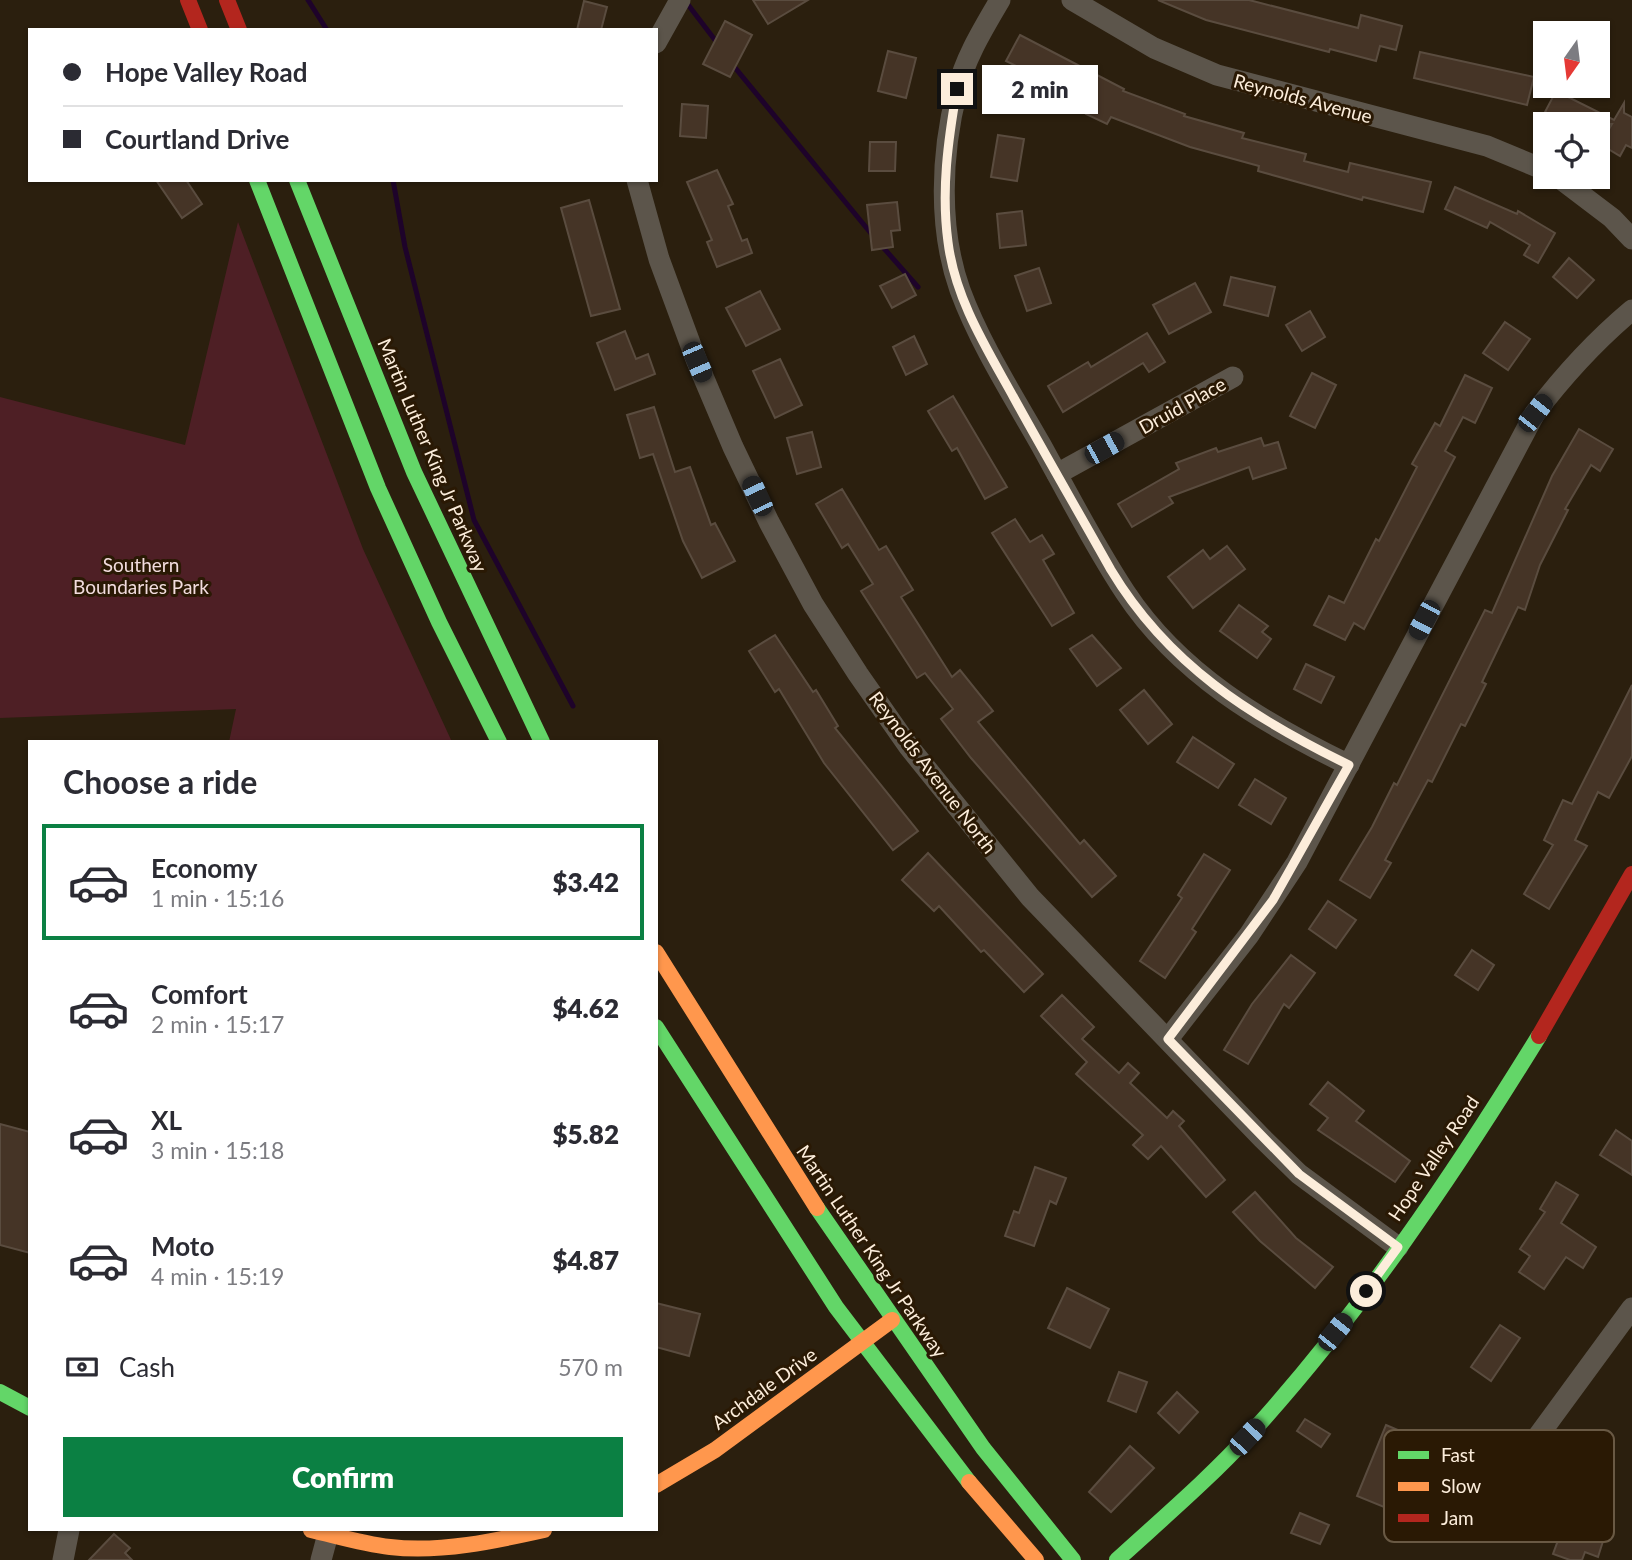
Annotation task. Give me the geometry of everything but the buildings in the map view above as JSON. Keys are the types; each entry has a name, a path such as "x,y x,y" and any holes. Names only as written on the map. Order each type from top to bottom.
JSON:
{"main road":[{"path":"188,0 199,28"},
{"path":"227,0 238,28"},
{"path":"258,182 378,488 439,622 498,740"},
{"name":"Martin Luther King Jr Parkway","path":"298,182 414,471 541,740"},
{"name":"Hope Valley Road","path":"1116,1560 1209,1478 1269,1414 1350,1313 1398,1247 1564,998 1632,874"},
{"name":"Martin Luther King Jr Parkway","path":"658,956 749,1105 892,1320 1002,1477 1073,1560"},
{"path":"658,1030 800,1256 861,1344 1004,1525 1036,1560"},
{"name":"Archdale Drive","path":"658,1485 715,1450 892,1320"},
{"path":"0,1392 28,1407"},
{"path":"319,1532 376,1546 434,1546 539,1531"}],"street":[{"path":"1000,0 975,43 957,89 947,142 945,194 948,244 959,288 977,331 1126,594 1186,663 1251,713 1349,765"},
{"name":"Reynolds Avenue","path":"1072,0 1154,48 1217,75 1487,146 1533,165"},
{"path":"658,39 678,1"},
{"name":"Reynolds Avenue North","path":"637,182 659,259 697,362 769,522 813,604 909,747 1030,897 1299,1174 1398,1247"},
{"path":"1574,189 1612,218 1632,239"},
{"path":"1168,1039 1273,900 1349,765 1535,413 1573,366 1632,310"},
{"name":"Druid Place","path":"1057,474 1233,377"},
{"path":"1542,1430 1632,1308"},
{"path":"63,1560 69,1531"},
{"path":"319,1532 321,1560"}],"green space":[{"name":"Southern Boundaries Park","path":"238,222 363,549 451,740 229,740 236,709 0,718 0,397 185,445"}],"waterway":[{"path":"308,0 326,28"},
{"path":"686,2 718,44"},
{"path":"732,64 874,237"},
{"path":"393,182 405,247 474,520 573,706"},
{"path":"881,245 918,287"}],"traffic: fast":[{"path":"258,182 378,488 439,622 498,740"},
{"path":"298,182 414,472 541,740"},
{"path":"658,1030 836,1307 969,1482"},
{"path":"1117,1560 1236,1449 1331,1339 1440,1190 1539,1036"},
{"path":"817,1208 983,1448 1073,1560"},
{"path":"0,1392 28,1407"}],"traffic: slow":[{"path":"658,955 817,1208"},
{"path":"658,1484 715,1450 892,1320"},
{"path":"969,1482 1036,1560"},
{"path":"315,1531 370,1544 409,1548 467,1545 539,1531"}],"traffic: jam":[{"path":"188,0 199,28"},
{"path":"227,0 238,28"},
{"path":"1539,1036 1632,874"}],"route":[{"path":"957,89 947,142 945,194 948,244 959,288 977,331 1111,570 1156,632 1214,687 1251,713 1349,765 1297,862 1273,900 1168,1039 1299,1174 1398,1247 1366,1291"}]}
